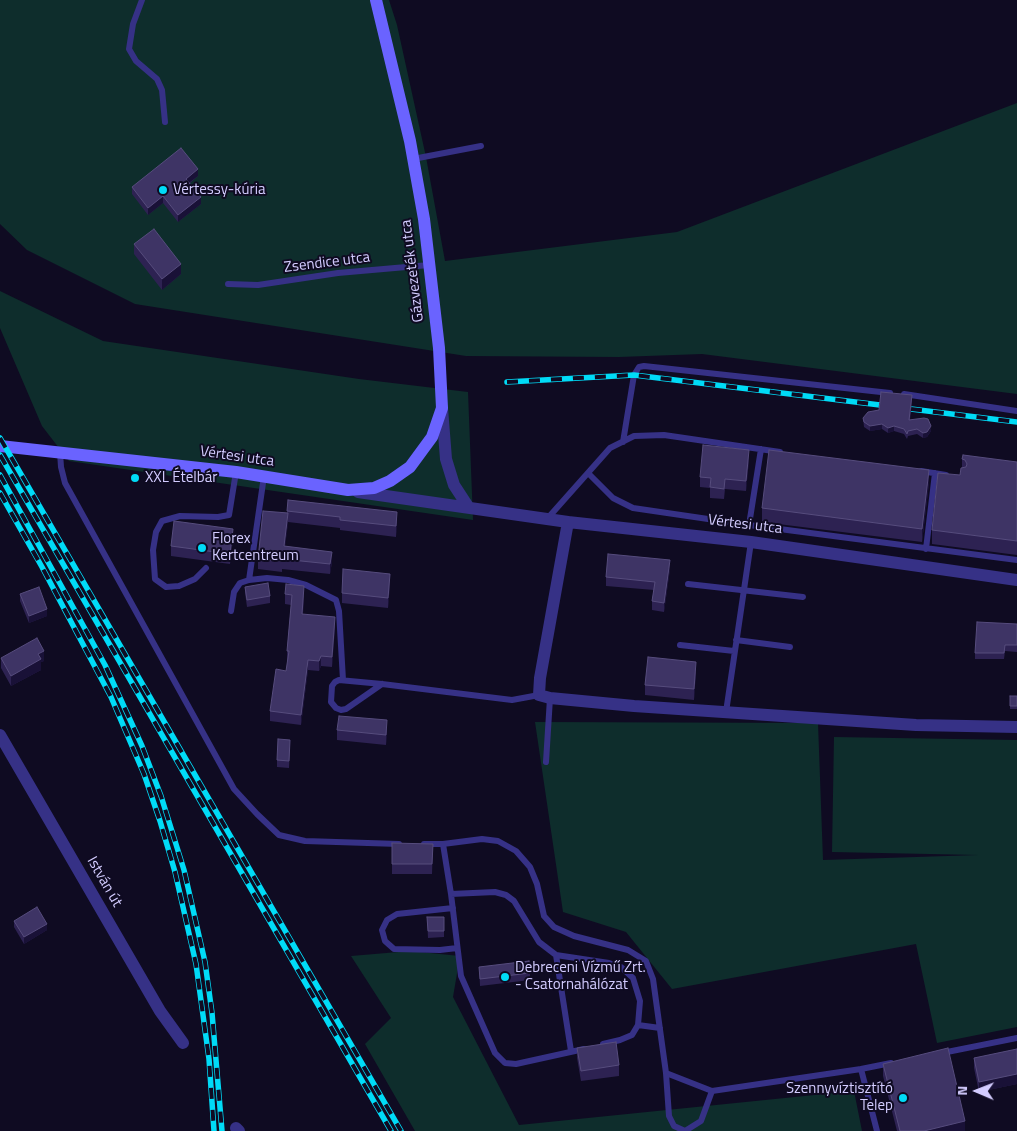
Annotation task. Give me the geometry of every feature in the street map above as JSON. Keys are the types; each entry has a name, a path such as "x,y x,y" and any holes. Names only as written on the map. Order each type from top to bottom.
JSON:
{"street":[{"name":"Gázvezeték utca","path":"348,490 374,488 390,481 410,467 432,437 442,408 439,348 424,219 413,159 376,0"},
{"path":"442,408 446,459 454,485 469,508"},
{"name":"Vértesi utca","path":"0,446 236,472 568,522 751,542 1017,580"},
{"path":"568,522 540,678 545,697 634,706 916,725 1017,727"},
{"name":"István út","path":"0,736 160,1012 183,1043"}],"lane":[{"path":"142,0 134,24 129,49 136,61 157,80 162,90 165,122"},
{"path":"413,159 481,146"},
{"name":"Zsendice utca","path":"228,284 258,285 338,273 429,265"},
{"path":"623,442 634,375 639,367 644,366 913,395 1017,411"},
{"path":"547,519 610,448 634,436 664,435 790,453"},
{"path":"750,526 761,449"},
{"path":"60,452 66,483 234,789 256,814 279,834 305,841 406,844"},
{"path":"916,470 953,476"},
{"path":"206,568 195,579 179,586 166,587 160,583 155,579 153,550 156,532 162,521 180,516 218,517 229,515 236,472"},
{"path":"588,473 613,498 633,508 750,526 1017,560"},
{"path":"926,549 935,473"},
{"path":"250,580 264,476"},
{"path":"726,712 751,542"},
{"path":"231,611 234,592 240,583 267,578 288,580 306,585 336,600 339,612 342,680"},
{"path":"688,584 803,597"},
{"path":"736,640 790,647"},
{"path":"680,645 734,650"},
{"path":"382,684 346,709 336,708 331,702 331,694 335,682 342,680 382,684 512,700 545,697 546,762"},
{"path":"416,844 443,844 482,839 498,842 516,851 530,867 537,884 544,916 554,927 574,936 628,950 646,961 653,979 666,1073 669,1116 674,1126 685,1130 701,1121 712,1090"},
{"path":"443,844 461,976 495,1052 506,1063 516,1064 588,1048"},
{"path":"451,894 495,892 506,895 514,901 539,942 556,955 609,963 621,967 633,978 640,1001 638,1025 632,1035 596,1046"},
{"path":"453,908 397,914 387,920 382,930 385,941 394,949 440,950 456,948"},
{"path":"556,955 571,1051"},
{"path":"638,1025 660,1028"},
{"path":"939,1054 1017,1038"},
{"path":"666,1073 712,1090 861,1069 900,1061"},
{"path":"861,1069 877,1131"}],"green space":[{"path":"0,0 389,0 397,25 426,157 445,261 677,232 1017,103 1017,394 702,354 619,357 466,356 135,304 27,250 0,224"},
{"path":"0,291 103,341 359,379 468,392 473,520 69,461 42,426 0,328"},
{"path":"535,722 818,723 823,860 978,855 832,852 834,737 1017,740 1017,1027 937,1043 916,944 672,989 626,932 563,912"},
{"path":"410,951 460,956 453,997 519,1125 854,1091 862,1131 415,1131 365,1044 391,1018 351,956"}],"building":[{"name":"Vértessy-kúria","path":"181,148 198,169 186,179 201,197 178,215 163,196 148,208 132,187"},
{"path":"154,229 181,264 162,279 134,244"},
{"path":"881,392 912,395 909,420 928,419 931,426 927,432 923,433 917,429 908,431 907,434 904,429 894,426 888,428 882,424 870,426 864,422 863,418 868,412 879,410"},
{"path":"703,445 749,450 746,481 725,479 724,489 710,487 711,478 700,477"},
{"path":"769,450 929,470 922,529 762,508"},
{"path":"963,455 1017,462 1017,541 932,530 938,473 960,475 961,468 966,467 967,464 962,459"},
{"path":"288,500 397,512 396,526 340,520 340,517 287,511"},
{"path":"263,511 288,513 284,546 332,552 330,564 282,559 282,561 258,559"},
{"path":"174,521 233,529 230,554 171,546"},
{"path":"608,554 670,560 664,603 652,601 655,582 606,577"},
{"path":"343,569 390,574 388,598 342,593"},
{"path":"268,583 270,596 247,600 245,587"},
{"path":"286,584 304,586 302,614 335,617 332,657 321,656 319,661 308,660 301,715 270,711 276,669 286,671 289,651 287,651 292,595 285,594"},
{"path":"39,587 47,609 29,616 20,594"},
{"path":"977,622 1017,624 1017,645 1005,645 1004,653 975,653"},
{"path":"37,638 44,651 38,654 41,659 11,676 1,658"},
{"path":"648,657 696,662 694,689 645,685"},
{"path":"1010,696 1017,696 1017,706 1010,706"},
{"path":"339,716 387,720 386,735 337,730"},
{"path":"278,739 290,740 289,761 277,760"},
{"path":"392,843 433,844 432,864 392,864"},
{"path":"37,907 47,924 24,937 14,921"},
{"path":"427,917 444,917 444,931 428,931"},
{"path":"529,961 530,973 480,979 479,967"},
{"path":"616,1042 619,1065 581,1071 577,1048"},
{"name":"Szennyvíztisztító Telep","path":"948,1048 965,1121 924,1131 900,1131 883,1064"},
{"path":"1017,1049 1017,1074 979,1082 974,1058"}],"railway":[{"path":"507,382 634,375 880,405"},
{"path":"911,409 1017,422"},
{"path":"0,438 401,1131"},
{"path":"0,455 391,1131"},
{"path":"0,475 105,665 142,746 161,796 184,870 205,962 212,1013 222,1131"},
{"path":"0,493 42,567 111,697 144,774 160,821 175,872 196,964 209,1059 214,1131"}],"place":[{"name":"Vértessy-kúria","path":"163,190"},
{"name":"XXL Ételbár","path":"135,478"},
{"name":"Florex Kertcentreum","path":"202,548"},
{"name":"Debreceni Vízmű Zrt. - Csatornahálózat","path":"505,977"},
{"name":"Szennyvíztisztító Telep","path":"903,1098"}]}
